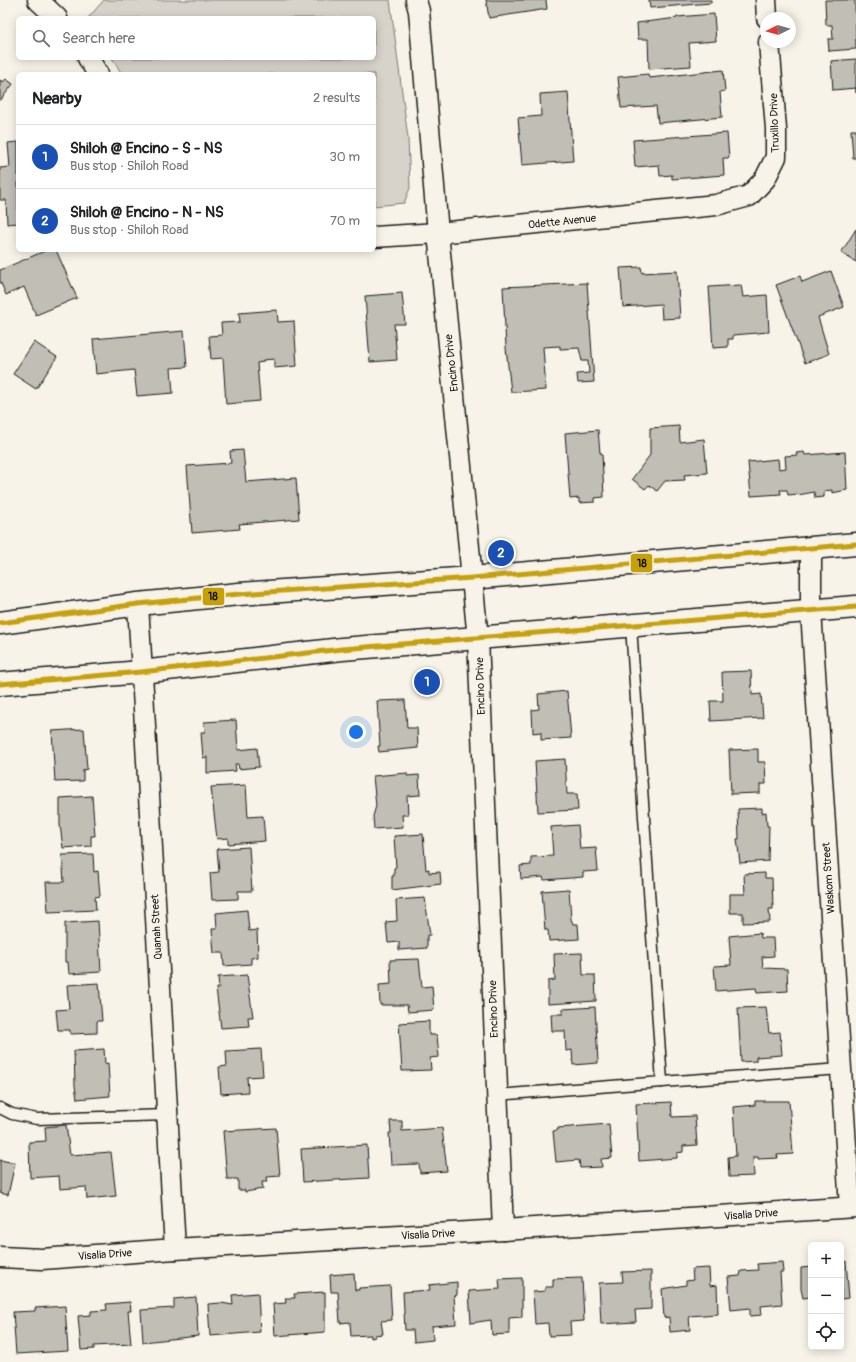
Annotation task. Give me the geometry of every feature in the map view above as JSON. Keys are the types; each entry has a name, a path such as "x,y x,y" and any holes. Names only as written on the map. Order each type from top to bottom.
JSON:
{"main road":[{"path":"0,623 138,604 239,594 472,578 856,544"},
{"path":"0,684 141,672 342,649 856,607"}],"street":[{"path":"38,0 55,16"},
{"name":"Encino Drive","path":"416,0 419,11 438,233 478,639 503,1230"},
{"path":"766,0 767,12"},
{"name":"Truxillo Drive","path":"749,196 765,179 776,157 776,129 769,48"},
{"path":"89,60 97,72"},
{"name":"Odette Avenue","path":"376,237 438,233 716,205 749,196"},
{"name":"Waskom Street","path":"811,548 811,611 841,1069 853,1207"},
{"name":"Quanah Street","path":"138,604 175,1249"},
{"name":"Visalia Drive","path":"0,1257 42,1259 175,1249 503,1230 853,1207"}],"lane":[{"path":"631,626 662,1082"},
{"path":"497,1095 841,1069"},
{"path":"0,1108 12,1114 37,1119 167,1115"}],"shaded area":[{"path":"104,0 390,0 408,138 410,188 404,203 376,206 376,72 121,72 113,60 376,60 376,16 90,16"}],"building":[{"path":"486,0 546,0 547,9 489,18"},
{"path":"649,0 711,0 711,3 650,8"},
{"path":"825,0 855,0 856,49 829,51 828,39 833,39 832,25 826,25"},
{"path":"714,14 716,41 689,43 691,66 649,69 648,39 638,39 637,23 677,17"},
{"path":"856,59 856,88 833,90 831,61"},
{"path":"723,70 725,91 720,92 722,117 658,123 656,106 621,108 618,77 648,74 649,78"},
{"path":"6,79 13,84 0,101 0,80 3,82"},
{"path":"568,92 573,161 522,165 518,118 541,116 540,94"},
{"path":"851,130 856,130 856,158 853,158"},
{"path":"727,133 729,158 723,158 724,175 672,179 672,175 660,176 659,165 635,167 633,140"},
{"path":"16,142 16,223 7,224 6,200 0,200 0,168 10,167 8,143"},
{"path":"856,229 856,262 841,253"},
{"path":"42,252 57,252 77,298 36,315 24,287 6,295 0,281 0,270"},
{"path":"641,267 642,273 677,271 680,318 662,319 661,304 623,307 620,268"},
{"path":"831,271 844,307 818,317 829,354 805,363 776,285 800,276 802,282"},
{"path":"587,283 594,382 578,383 577,374 589,373 588,361 582,361 579,348 560,349 560,346 543,347 546,390 511,392 506,348 503,287"},
{"path":"741,285 743,297 767,295 769,332 733,335 733,339 728,339 728,347 713,348 709,287"},
{"path":"402,293 405,324 394,324 397,360 370,362 365,296"},
{"path":"277,310 278,322 294,321 297,366 274,368 274,359 263,360 263,362 257,363 260,401 226,404 223,358 211,359 209,336 222,335 221,323 240,322 239,313"},
{"path":"184,331 187,367 171,368 173,393 137,396 134,370 96,374 93,339"},
{"path":"34,342 57,357 36,389 13,374"},
{"path":"679,426 680,442 704,439 707,473 684,475 685,480 665,481 657,491 649,485 645,489 632,479 650,455 650,428"},
{"path":"598,430 600,453 602,453 604,497 595,498 595,502 579,503 579,498 570,499 565,433"},
{"path":"243,450 246,482 296,478 299,519 239,524 240,529 192,533 187,466 231,463 230,451"},
{"path":"804,452 805,455 845,452 847,490 832,493 832,490 824,491 824,497 815,498 814,492 788,495 787,490 780,490 781,494 751,496 748,462 778,459 779,469 786,468 785,456 797,455 796,453"},
{"path":"751,671 752,695 761,694 763,718 711,721 710,701 723,701 722,672"},
{"path":"567,691 571,738 541,740 541,732 533,733 532,710 539,709 538,694"},
{"path":"405,700 407,728 417,728 418,748 379,752 378,746 380,746 377,701"},
{"path":"236,720 238,750 257,748 259,767 239,769 238,764 235,764 236,771 207,773 207,757 203,758 201,732 205,732 204,722"},
{"path":"84,729 87,769 83,770 83,781 55,782 52,731"},
{"path":"758,749 758,762 765,762 766,784 760,784 760,793 731,794 729,750"},
{"path":"565,759 567,794 577,794 578,810 538,812 535,761"},
{"path":"407,773 407,776 419,775 420,795 407,796 408,815 402,815 403,827 374,829 373,816 376,806 373,776"},
{"path":"246,785 248,817 263,816 265,841 228,844 228,838 217,839 211,787"},
{"path":"92,796 95,836 91,836 91,846 63,848 60,825 60,798"},
{"path":"762,808 762,813 766,812 767,826 769,826 768,861 740,863 737,839 739,839 738,809"},
{"path":"578,825 580,849 596,848 598,871 583,872 583,877 544,880 543,877 521,879 520,866 531,865 531,857 553,856 551,827"},
{"path":"423,834 426,870 429,869 429,873 440,872 441,884 392,890 392,876 394,876 394,868 396,867 394,836"},
{"path":"249,847 252,891 238,891 238,899 212,900 210,873 219,872 217,849"},
{"path":"93,854 94,872 98,871 100,896 95,897 96,910 48,912 46,882 64,882 62,855"},
{"path":"765,873 765,878 772,878 773,909 769,909 770,922 743,923 743,913 730,913 730,894 745,894 744,874"},
{"path":"569,889 571,919 573,924 578,924 579,939 549,941 548,930 545,930 542,891"},
{"path":"425,898 430,935 427,935 427,948 399,950 399,942 388,943 386,922 397,921 396,900"},
{"path":"247,910 249,931 257,930 258,957 251,958 251,964 224,966 223,953 214,953 212,929 217,929 216,913"},
{"path":"98,921 101,972 69,974 68,962 65,962 65,923"},
{"path":"760,933 761,938 773,938 774,956 762,957 763,968 787,969 788,991 757,993 756,988 716,991 714,966 731,965 729,936"},
{"path":"582,953 583,975 595,975 596,1001 548,1004 548,981 555,980 554,954"},
{"path":"419,959 422,987 432,986 434,1010 408,1012 407,1005 380,1005 379,985 391,984 390,960"},
{"path":"247,975 253,1017 248,1017 249,1026 221,1028 216,988 219,988 218,977"},
{"path":"99,983 102,1021 97,1021 97,1033 70,1034 70,1030 58,1030 56,1010 69,1009 67,985"},
{"path":"595,1007 598,1063 573,1065 572,1050 566,1051 565,1031 552,1031 551,1014 563,1014 563,1009"},
{"path":"766,1007 769,1033 780,1032 782,1055 756,1057 756,1061 741,1062 738,1008"},
{"path":"429,1021 429,1035 437,1035 439,1057 430,1058 431,1070 402,1071 399,1023"},
{"path":"104,1049 105,1064 108,1063 110,1096 77,1099 74,1051"},
{"path":"261,1049 263,1076 247,1077 248,1092 221,1094 219,1067 227,1066 226,1051"},
{"path":"755,1101 789,1101 793,1154 777,1155 778,1158 758,1159 758,1157 753,1157 754,1176 729,1177 728,1157 736,1156 733,1107 755,1105"},
{"path":"671,1102 672,1117 695,1116 697,1145 683,1146 683,1152 677,1153 677,1158 639,1161 636,1104"},
{"path":"390,1121 402,1121 402,1131 442,1128 447,1171 420,1173 419,1164 391,1165 389,1133 391,1133"},
{"path":"609,1124 612,1158 601,1159 602,1167 580,1168 579,1160 556,1162 553,1131 558,1130 558,1128"},
{"path":"66,1125 70,1155 111,1152 116,1196 87,1199 86,1187 60,1189 59,1176 30,1178 29,1142 46,1141 45,1127"},
{"path":"276,1128 280,1176 267,1177 268,1182 262,1182 263,1189 245,1192 245,1190 238,1190 238,1179 227,1179 223,1131"},
{"path":"367,1145 369,1178 303,1182 301,1149"},
{"path":"0,1160 15,1163 8,1195 0,1193"},
{"path":"844,1261 846,1261 849,1298 844,1299"},
{"path":"782,1262 783,1272 780,1272 782,1304 761,1306 762,1315 750,1316 750,1308 731,1310 728,1277 740,1276 741,1271 758,1270 757,1264"},
{"path":"808,1267 808,1297 803,1298 801,1289 801,1268"},
{"path":"709,1268 710,1286 717,1285 718,1314 689,1316 690,1330 670,1332 669,1317 664,1318 662,1289 686,1285 686,1281 693,1280 692,1269"},
{"path":"651,1271 651,1309 635,1310 636,1322 601,1324 599,1283 623,1282 622,1272"},
{"path":"354,1273 355,1290 359,1290 359,1288 390,1286 392,1320 381,1321 383,1334 375,1335 375,1337 371,1338 371,1335 351,1336 350,1322 340,1323 338,1292 331,1292 330,1275"},
{"path":"522,1278 522,1317 509,1318 509,1334 492,1335 491,1320 471,1323 469,1291 500,1289 499,1279"},
{"path":"582,1278 584,1321 570,1322 571,1335 549,1336 548,1323 535,1324 533,1292 545,1291 545,1287 553,1287 553,1279"},
{"path":"457,1282 457,1295 454,1296 456,1324 432,1326 433,1340 414,1342 413,1330 405,1330 403,1292 430,1290 429,1285"},
{"path":"325,1292 325,1332 275,1336 273,1304 286,1303 285,1298 295,1298 294,1294"},
{"path":"258,1293 260,1332 210,1336 208,1304 221,1303 233,1305 232,1295"},
{"path":"196,1297 198,1336 143,1342 141,1310 174,1308 174,1299"},
{"path":"130,1302 131,1311 128,1311 131,1344 94,1346 94,1349 81,1350 78,1316 91,1315 91,1311 107,1310 106,1304"},
{"path":"65,1306 68,1351 16,1354 13,1312 35,1311 35,1308"}],"transit line":[{"name":"18","path":"0,623 138,604 239,594 472,578 856,544"},
{"name":"18","path":"0,684 141,672 342,649 856,607"}],"place":[{"name":"Shiloh @ Encino - N - NS","path":"501,553"},
{"name":"Shiloh @ Encino - S - NS","path":"427,682"}]}
